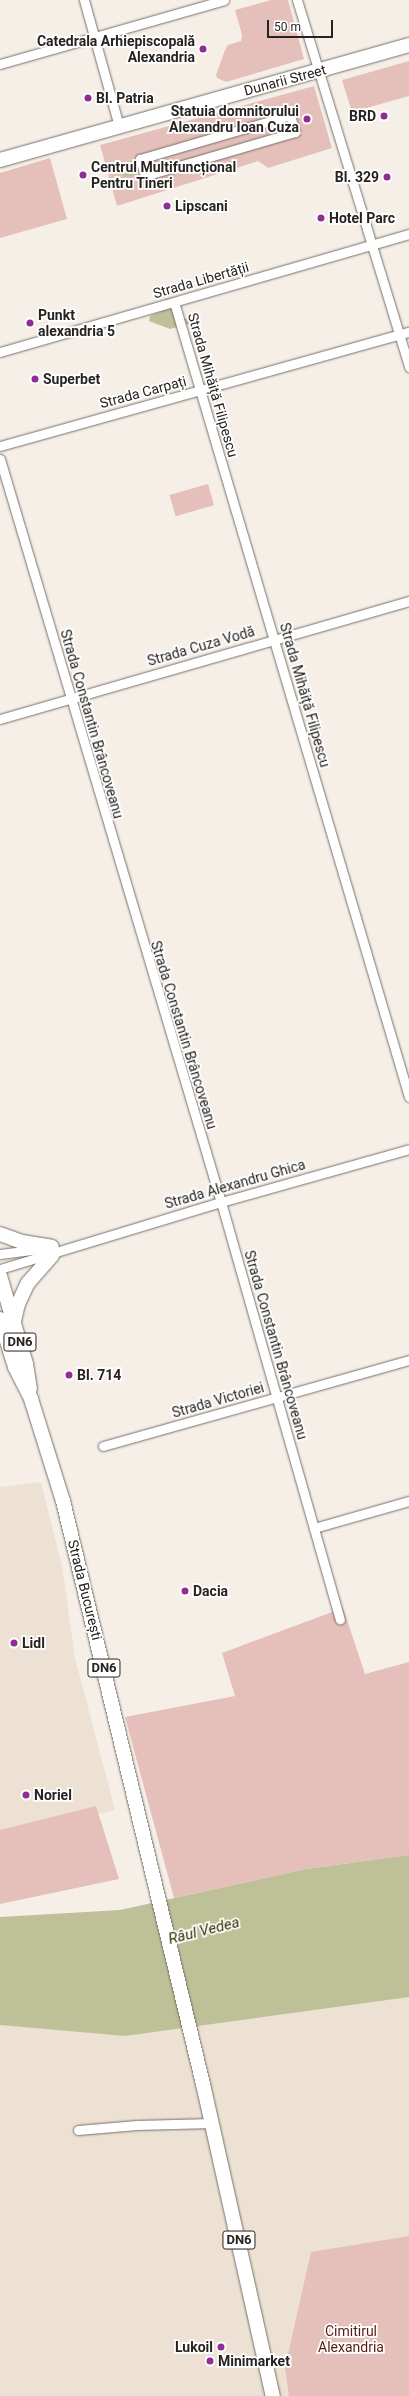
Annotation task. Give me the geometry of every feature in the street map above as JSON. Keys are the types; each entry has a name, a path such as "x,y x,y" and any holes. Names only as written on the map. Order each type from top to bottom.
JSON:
{"main road":[{"name":"Dunarii Street","path":"0,160 409,46"},
{"path":"0,1234 52,1251 25,1288 4,1326"},
{"name":"Strada București","path":"0,1276 4,1326 26,1364 31,1399 63,1501 212,2123"},
{"name":"DN6","path":"212,2123 273,2396"}],"street":[{"path":"84,0 119,126"},
{"path":"0,64 224,0"},
{"path":"297,0 409,367"},
{"path":"290,115 295,132 145,176 140,159 290,115"},
{"name":"Strada Libertății","path":"0,352 409,234"},
{"name":"Strada Mihăiță Filipescu","path":"174,302 409,1097"},
{"name":"Strada Carpați","path":"0,446 409,332"},
{"name":"Strada Constantin Brâncoveanu","path":"0,459 69,699 221,1202 340,1619"},
{"name":"Strada Cuza Vodă","path":"0,719 409,601"},
{"name":"Strada Alexandru Ghica","path":"0,1269 52,1251 409,1149"},
{"name":"Strada Alexandru Ghica","path":"0,1254 52,1251"},
{"name":"Strada Victoriei","path":"104,1446 409,1360"},
{"path":"314,1528 409,1501"},
{"path":"78,2130 137,2125 212,2123"}],"shaded area":[{"path":"41,1482 62,1566 75,1658 115,1810 0,1838 0,1487"},
{"path":"409,1869 409,2396 0,2396 0,1922 85,1926"}],"green space":[{"path":"271,0 288,0 304,59 226,82 217,78 216,75 228,45 241,41 242,35 235,10"},
{"path":"409,61 409,96 352,112 342,80"},
{"path":"314,86 332,148 268,168 258,161 117,206 100,145"},
{"path":"50,158 67,219 0,238 0,173"},
{"path":"208,484 214,505 176,516 170,495"},
{"path":"343,1608 365,1674 409,1662 409,1855 306,1869 174,1898 125,1717 235,1696 222,1653"},
{"path":"96,1806 119,1879 0,1904 0,1830"},
{"name":"Cimitirul Alexandria","path":"409,2236 409,2396 289,2396 285,2368 311,2252"}],"water":[{"path":"135,161 138,175 123,178 120,164"},
{"path":"176,297 177,314 188,320 189,324 170,329 149,321 150,316 167,309 165,299"},
{"name":"Râul Vedea","path":"409,1855 409,1997 125,2036 0,2025 0,1917 120,1910 306,1869"}],"place":[{"name":"Catedrala Arhiepiscopală Alexandria","path":"203,49"},
{"name":"Bl. Patria","path":"88,98"},
{"name":"BRD","path":"384,116"},
{"name":"Statuia domnitorului Alexandru Ioan Cuza","path":"307,119"},
{"name":"Centrul Multifuncțional Pentru Tineri","path":"83,175"},
{"name":"Bl. 329","path":"387,177"},
{"name":"Lipscani","path":"167,206"},
{"name":"Hotel Parc","path":"321,218"},
{"name":"Punkt alexandria 5","path":"30,323"},
{"name":"Superbet","path":"35,379"},
{"name":"Bl. 714","path":"69,1375"},
{"name":"Dacia","path":"185,1591"},
{"name":"Lidl","path":"14,1643"},
{"name":"Noriel","path":"26,1795"},
{"name":"Lukoil","path":"221,2347"},
{"name":"Minimarket","path":"210,2361"}]}
